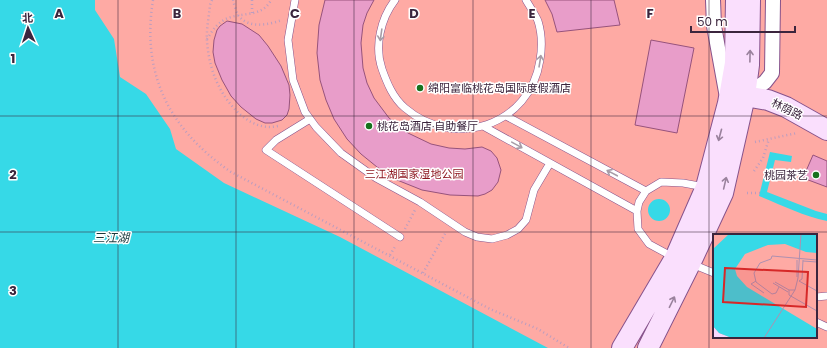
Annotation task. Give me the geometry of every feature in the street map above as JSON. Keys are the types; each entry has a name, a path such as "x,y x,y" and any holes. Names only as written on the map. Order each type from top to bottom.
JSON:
{"main road":[{"path":"622,348 639,320 682,261 723,193 737,99 735,62 736,0"},
{"path":"651,342 682,261 749,65 750,0"},
{"name":"林荫路","path":"737,99 768,100 786,107 827,130"}],"street":[{"path":"712,0 714,26 737,99 765,82 772,73 773,0"}],"lane":[{"path":"295,0 288,40 293,80 304,112 341,153 376,178 420,202 465,232 478,237 492,239 507,235 518,229 526,220 534,190 550,163"},
{"path":"396,0 389,8 380,34 379,60 388,86 404,107 426,122 452,129 483,126 493,123 506,116 526,98 538,74 542,48 538,21 526,0"},
{"path":"506,116 646,191"},
{"path":"310,119 276,140 266,150 400,237"},
{"path":"483,126 637,211"},
{"path":"706,188 683,183 661,182 646,191 639,202 637,211 638,229 649,244 682,261 713,273"},
{"path":"817,297 827,296"},
{"path":"817,322 827,327"}],"path":[{"path":"153,0 150,38 152,57 157,78 163,96 173,114 186,133 200,148 231,172 490,309 538,329 569,348"},
{"path":"212,0 210,5 207,40 214,76 225,97 236,112 252,123 270,128 279,126"},
{"path":"233,0 238,15 251,24 260,25 274,23 292,17"},
{"path":"252,0 252,14"},
{"path":"207,40 215,27 221,22 238,15 256,13 264,8 271,0"},
{"path":"755,142 800,132"},
{"path":"754,171 763,158 768,139"},
{"path":"747,193 760,193"},
{"path":"406,226 420,202"},
{"path":"423,273 440,244"}],"green space":[{"name":"三江湖国家湿地公园","path":"0,0 827,0 827,348 0,348"}],"water":[{"name":"三江湖","path":"0,0 95,0 95,10 114,39 120,77 146,94 170,129 176,149 224,183 340,237 548,348 0,348"},
{"path":"770,152 792,156 791,162 775,160 767,192 827,214 827,221 801,213 759,196"},
{"path":"659,199 667,202 670,210 667,218 659,221 651,218 648,210 651,202"}],"building":[{"path":"325,0 374,0 363,25 361,43 363,68 367,83 374,98 389,118 408,133 431,144 449,148 465,149 482,147 491,151 497,158 501,170 498,182 492,190 478,196 450,195 422,190 397,180 377,167 361,154 347,139 334,119 320,80 317,53 319,25"},
{"path":"545,0 614,0 620,25 557,32 552,14"},
{"path":"227,21 242,24 259,35 281,66 289,85 290,95 289,109 287,115 282,120 272,123 265,123 256,119 241,107 231,96 222,80 215,63 213,52 214,40 217,30"},
{"path":"651,40 694,48 677,133 635,125"},
{"name":"桃园茶艺","path":"813,155 827,161 827,187 803,178"}],"place":[{"name":"绵阳富临桃花岛国际度假酒店","path":"420,88"},
{"name":"桃花岛酒店·自助餐厅","path":"369,126"},
{"name":"桃园茶艺","path":"816,175"}]}
